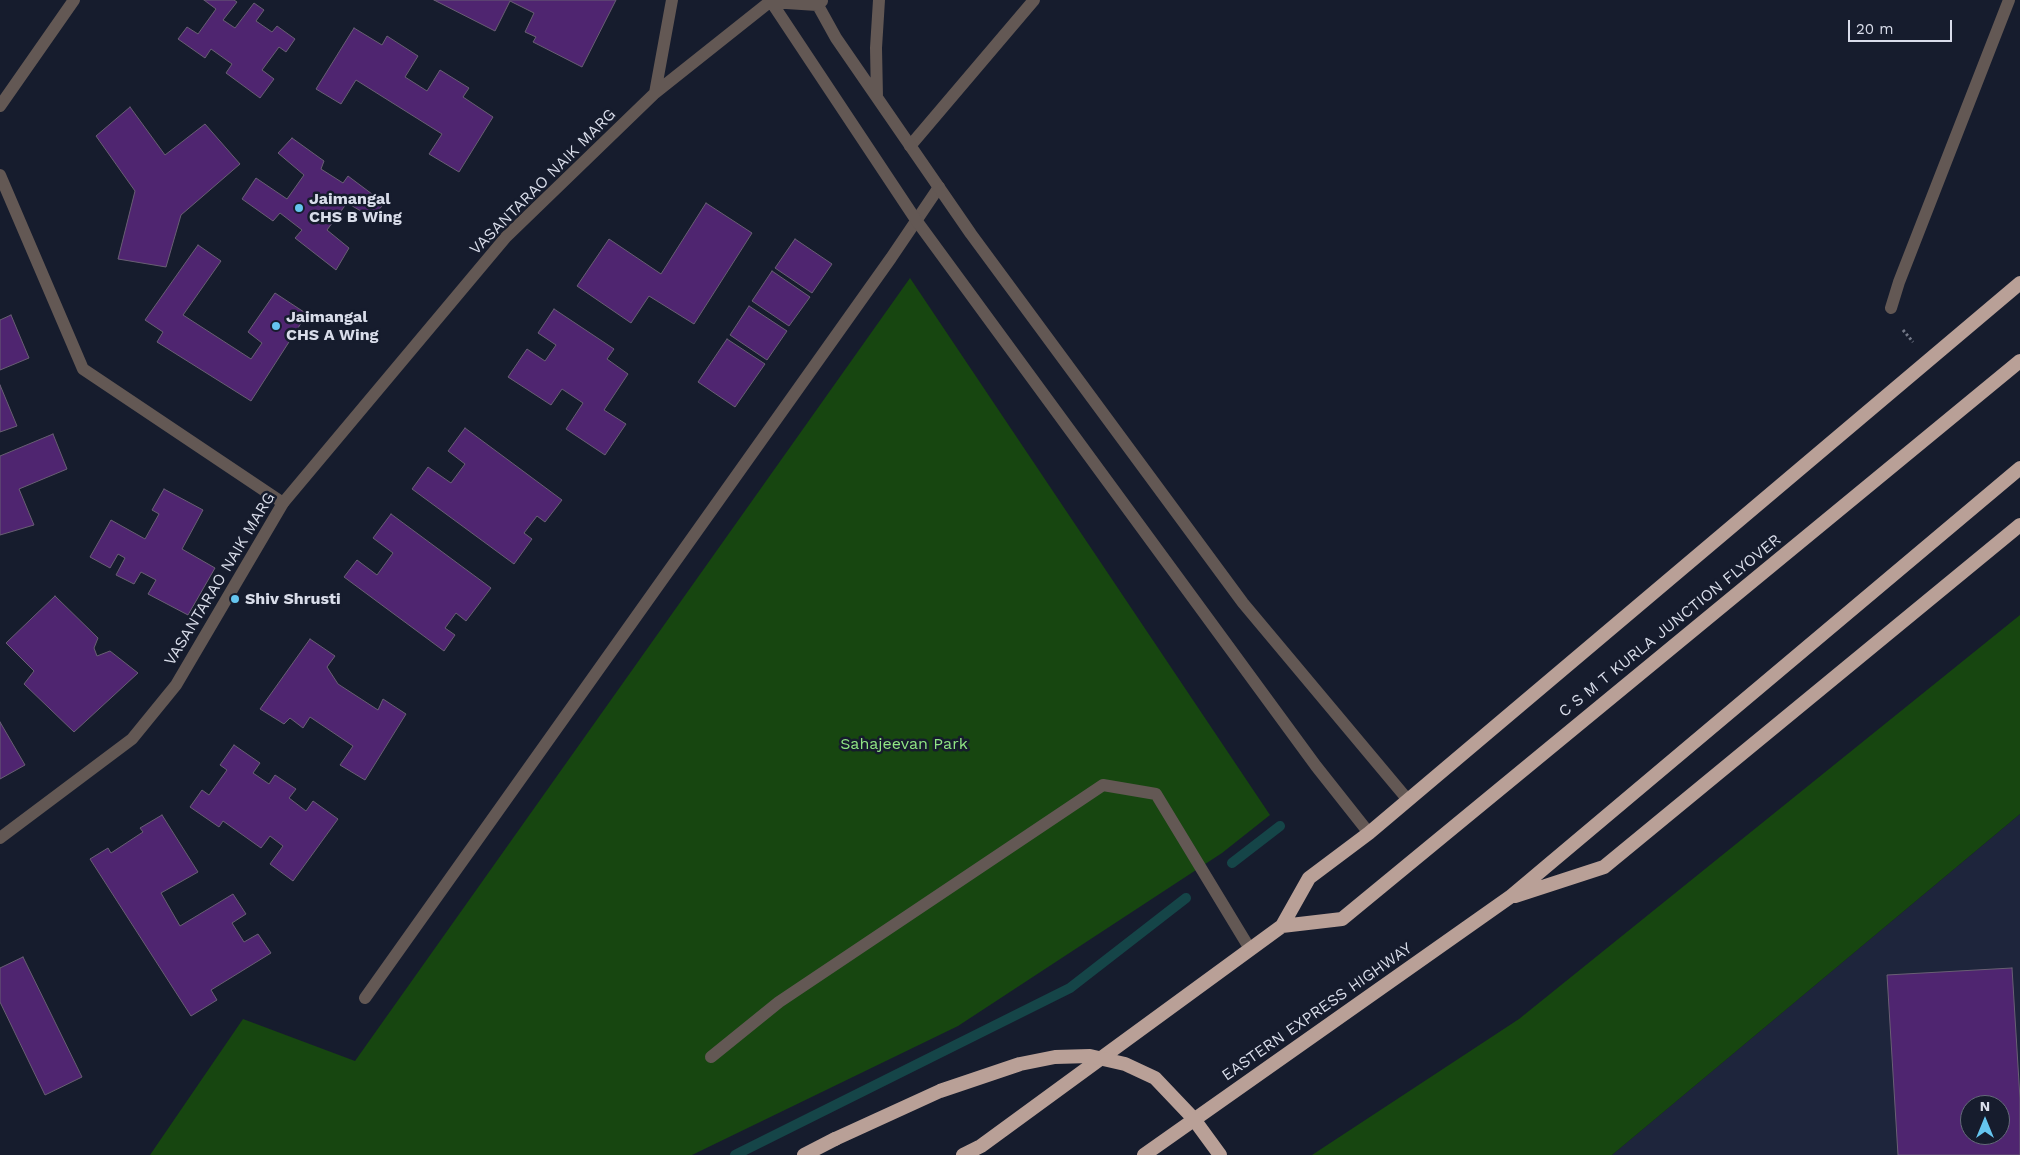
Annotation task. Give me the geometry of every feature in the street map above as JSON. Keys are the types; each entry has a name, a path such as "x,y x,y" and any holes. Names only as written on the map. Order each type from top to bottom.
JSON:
{"highway":[{"path":"963,1155 981,1146 1282,926 1309,878 1369,833 2020,283"},
{"name":"C S M T KURLA JUNCTION FLYOVER","path":"1282,926 1342,919 2020,361"},
{"path":"1510,898 2020,468"},
{"path":"1510,898 1604,867 2020,525"},
{"name":"EASTERN EXPRESS HIGHWAY","path":"1144,1155 1510,898"},
{"path":"804,1155 940,1091 1020,1064 1055,1058 1090,1056 1125,1064 1155,1078 1193,1118 1220,1155"}],"street":[{"path":"0,106 74,0"},
{"path":"655,94 672,0"},
{"path":"878,99 876,48 879,0"},
{"path":"910,146 1034,0"},
{"path":"1891,308 1899,282 2009,0"},
{"path":"771,1 819,2 836,38 971,234 1243,603 1408,800"},
{"path":"771,1 916,220 1316,766 1369,833"},
{"name":"VASANTARAO NAIK MARG","path":"0,838 132,739 176,685 282,503 506,237 655,94 771,1"},
{"path":"0,175 83,369 282,503"},
{"path":"365,998 939,187"},
{"path":"711,1058 779,1002 1104,785 1156,794 1250,949"}],"path":[{"path":"1891,308 1895,322 1929,359"}],"shaded area":[{"path":"2020,814 2020,1155 1612,1155"}],"green space":[{"name":"Sahajeevan Park","path":"910,278 1270,815 1222,853 958,1026 692,1155 150,1155 243,1019 355,1061"},
{"path":"2020,615 2020,814 1612,1155 1312,1155 1519,1019"}],"building":[{"path":"204,0 234,0 237,2 223,20 235,28 254,3 264,10 256,21 272,32 277,26 295,39 286,52 279,47 262,70 274,79 260,98 226,73 232,64 211,49 205,58 178,39 187,27 198,34 216,9"},
{"path":"434,0 616,0 582,67 533,42 536,37 525,32 534,13 510,1 495,31"},
{"path":"354,28 382,45 387,36 418,56 405,77 427,91 440,70 469,88 463,97 493,117 459,172 429,154 442,134 356,80 341,104 316,89"},
{"path":"130,107 165,155 205,124 240,164 181,215 166,267 118,259 135,191 96,136"},
{"name":"Jaimangal CHS B Wing","path":"292,138 324,161 321,169 343,183 348,176 384,203 373,218 347,203 327,230 349,248 336,270 295,238 302,230 280,213 273,221 242,199 256,178 287,199 304,175 278,153"},
{"path":"706,203 752,233 694,324 649,296 631,323 577,286 609,239 661,274"},
{"path":"795,239 832,264 812,293 775,268"},
{"name":"Jaimangal CHS A Wing","path":"198,245 221,261 183,315 251,359 262,343 248,332 275,293 307,314 251,401 157,342 163,332 145,320"},
{"path":"772,271 810,297 789,326 752,301"},
{"path":"749,306 787,331 767,360 730,335"},
{"path":"554,309 614,349 607,359 628,374 604,410 626,424 605,455 566,429 583,403 562,389 551,405 508,377 527,349 545,361 556,345 538,333"},
{"path":"11,315 29,358 0,370 0,320"},
{"path":"727,339 765,364 735,407 698,382"},
{"path":"0,385 17,426 0,432"},
{"path":"465,428 562,500 545,522 537,516 524,533 532,539 514,564 412,489 428,467 451,483 465,464 448,451"},
{"path":"53,434 67,469 19,489 34,525 0,535 0,456"},
{"path":"164,489 203,510 182,549 215,568 188,615 148,594 156,580 141,572 134,584 116,575 125,558 118,554 110,568 90,557 111,520 145,539 159,514 152,510"},
{"path":"391,514 491,588 466,621 456,613 445,628 455,635 444,651 344,577 357,560 377,575 393,553 373,538"},
{"path":"55,596 98,638 94,648 97,656 110,651 138,673 74,732 24,684 34,671 6,643"},
{"path":"310,639 335,656 327,667 338,684 378,710 383,699 406,714 365,780 340,765 353,746 310,717 303,728 290,718 284,724 260,709"},
{"path":"0,722 25,765 0,779"},
{"path":"234,745 260,763 253,773 269,784 275,775 296,789 289,798 306,811 313,801 338,819 293,881 270,864 283,846 270,836 261,848 223,821 219,827 190,807 202,790 209,795 227,770 220,765"},
{"path":"162,815 198,872 161,893 180,926 233,894 246,914 232,923 244,942 258,934 271,953 211,990 217,1000 191,1016 90,859 108,848 111,853 143,832 140,828"},
{"path":"23,957 82,1077 45,1095 0,1002 0,968"},
{"path":"2012,968 2020,1099 2020,1155 1898,1155 1887,975"}],"waterway":[{"path":"1232,863 1280,826"},
{"path":"735,1155 1070,988 1186,898"}],"place":[{"name":"Jaimangal CHS B Wing","path":"299,208"},
{"name":"Jaimangal CHS A Wing","path":"276,326"},
{"name":"Shiv Shrusti","path":"235,599"}]}
